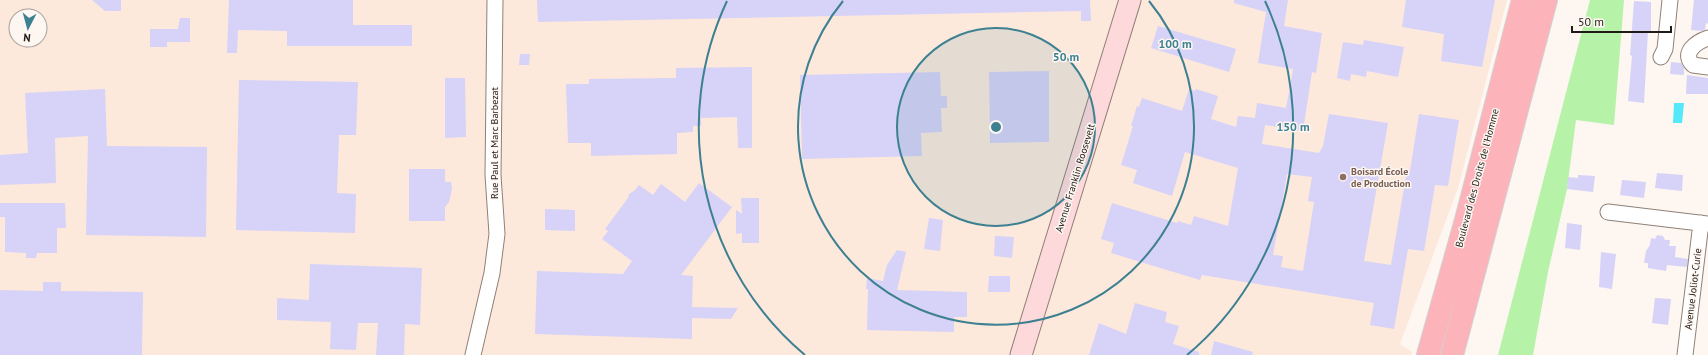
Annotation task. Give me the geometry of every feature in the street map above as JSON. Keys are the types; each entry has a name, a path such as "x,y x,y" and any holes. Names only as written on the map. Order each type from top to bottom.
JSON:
{"main road":[{"name":"Boulevard des Droits de l'Homme","path":"1428,355 1466,220 1523,0"},
{"name":"Boulevard des Droits de l'Homme","path":"1452,355 1546,0"}],"street":[{"name":"Rue Paul et Marc Barbezat","path":"473,355 492,273 497,238 493,175 495,0"},
{"name":"Avenue Franklin Roosevelt","path":"1021,355 1130,0"},
{"path":"1661,56 1665,49 1670,0"},
{"path":"1708,38 1696,43 1688,56 1689,61 1693,66 1708,67"},
{"path":"1608,212 1704,223"},
{"name":"Avenue Joliot-Curie","path":"1685,355 1704,223"}],"shaded area":[{"path":"0,0 1507,0 1458,188 1400,344 1412,352 1411,355 0,355"}],"green space":[{"path":"1590,0 1624,0 1614,125 1576,120 1567,189 1548,272 1533,355 1498,355"}],"water":[{"path":"1674,103 1684,103 1682,123 1673,123"}],"building":[{"path":"92,0 121,0 121,11 105,11"},
{"path":"229,0 353,0 353,25 412,25 412,46 287,46 287,31 238,30 237,53 227,53"},
{"path":"537,0 1090,0 1091,21 1081,21 1081,11 538,22"},
{"path":"1234,0 1288,0 1284,26 1322,33 1316,73 1312,72 1303,131 1265,125 1262,144 1319,153 1323,146 1329,114 1388,123 1364,261 1391,265 1407,170 1410,171 1419,114 1459,120 1448,186 1435,185 1424,251 1408,249 1394,329 1370,325 1374,303 1202,275 1200,280 1111,253 1114,243 1101,239 1112,203 1177,223 1178,221 1191,225 1194,216 1228,226 1238,168 1185,152 1172,196 1133,183 1137,170 1121,165 1133,126 1131,126 1137,106 1139,107 1142,98 1182,111 1189,89 1195,91 1196,89 1218,96 1211,119 1236,127 1238,116 1255,118 1257,103 1286,108 1293,69 1258,63 1266,12 1234,3","holes":["1287,174 1312,177 1308,201 1314,202 1303,271 1281,267 1283,256 1273,255"]},
{"path":"1406,0 1495,0 1482,67 1441,61 1444,34 1402,27"},
{"path":"1694,0 1708,0 1708,24 1706,23 1705,30 1702,31 1691,30"},
{"path":"1634,1 1651,2 1651,32 1648,31 1644,103 1628,101 1632,56 1630,55"},
{"path":"180,18 190,18 190,42 167,42 167,47 150,47 150,29 178,29"},
{"path":"1158,26 1236,49 1229,72 1151,48"},
{"path":"1364,40 1404,47 1398,77 1367,71 1366,77 1351,74 1350,81 1337,78 1343,42 1363,45"},
{"path":"520,54 530,54 529,65 519,65"},
{"path":"1671,62 1681,63 1684,68 1684,75 1670,74"},
{"path":"752,67 752,148 738,148 737,117 701,118 701,126 693,126 693,132 677,133 677,154 591,156 591,143 568,143 566,84 589,84 589,79 676,78 676,68"},
{"path":"1049,71 1049,142 990,143 989,72"},
{"path":"940,72 941,96 947,96 947,108 941,108 942,132 921,133 922,156 802,159 800,75"},
{"path":"1687,75 1708,78 1708,94 1686,94"},
{"path":"445,78 465,78 466,137 445,138"},
{"path":"239,80 358,82 356,135 339,135 337,193 356,194 355,233 236,230"},
{"path":"105,89 107,146 207,147 206,237 86,235 88,136 55,138 56,183 0,185 0,155 28,153 25,93"},
{"path":"409,169 445,169 445,182 451,182 452,189 449,202 445,207 445,221 409,221"},
{"path":"1657,173 1683,175 1682,191 1655,188"},
{"path":"1578,175 1595,176 1593,192 1567,189 1568,177 1578,178"},
{"path":"1622,180 1646,182 1644,198 1620,195"},
{"path":"699,183 732,207 681,275 693,276 692,307 738,308 731,319 692,318 692,339 535,334 537,271 623,274 632,261 602,239 608,231 605,229 628,198 629,194 639,185 653,195 661,184 685,202"},
{"path":"741,198 759,198 759,243 742,243 742,233 736,234 736,210 742,214"},
{"path":"0,203 65,203 66,228 57,228 57,253 37,253 36,258 26,258 26,253 5,252 5,217 0,217"},
{"path":"545,209 575,210 575,231 545,230"},
{"path":"929,218 943,220 940,251 924,249"},
{"path":"1567,223 1582,225 1580,250 1565,248"},
{"path":"1657,235 1663,236 1665,240 1670,240 1669,246 1676,246 1675,257 1688,259 1687,267 1667,265 1666,271 1648,268 1648,263 1644,263 1646,251 1650,245 1651,238 1655,239"},
{"path":"995,236 1014,237 1012,258 994,256"},
{"path":"897,250 906,252 897,290 967,292 967,317 954,317 954,332 867,330 867,278 883,281 887,265"},
{"path":"1601,252 1616,254 1612,289 1599,287"},
{"path":"310,264 422,268 420,325 405,324 404,355 376,355 378,323 358,323 356,350 330,349 331,322 277,320 277,298 309,300"},
{"path":"989,276 1010,276 1010,292 988,292"},
{"path":"43,282 61,282 61,291 143,292 142,355 0,355 0,290 43,291"},
{"path":"1655,298 1671,299 1668,325 1652,323"},
{"path":"1135,303 1167,312 1165,322 1179,326 1173,344 1199,352 1199,355 1089,355 1099,323 1126,334"},
{"path":"1214,341 1253,352 1252,355 1211,355"}],"place":[{"name":"Boisard École de Production","path":"1343,177"}]}
